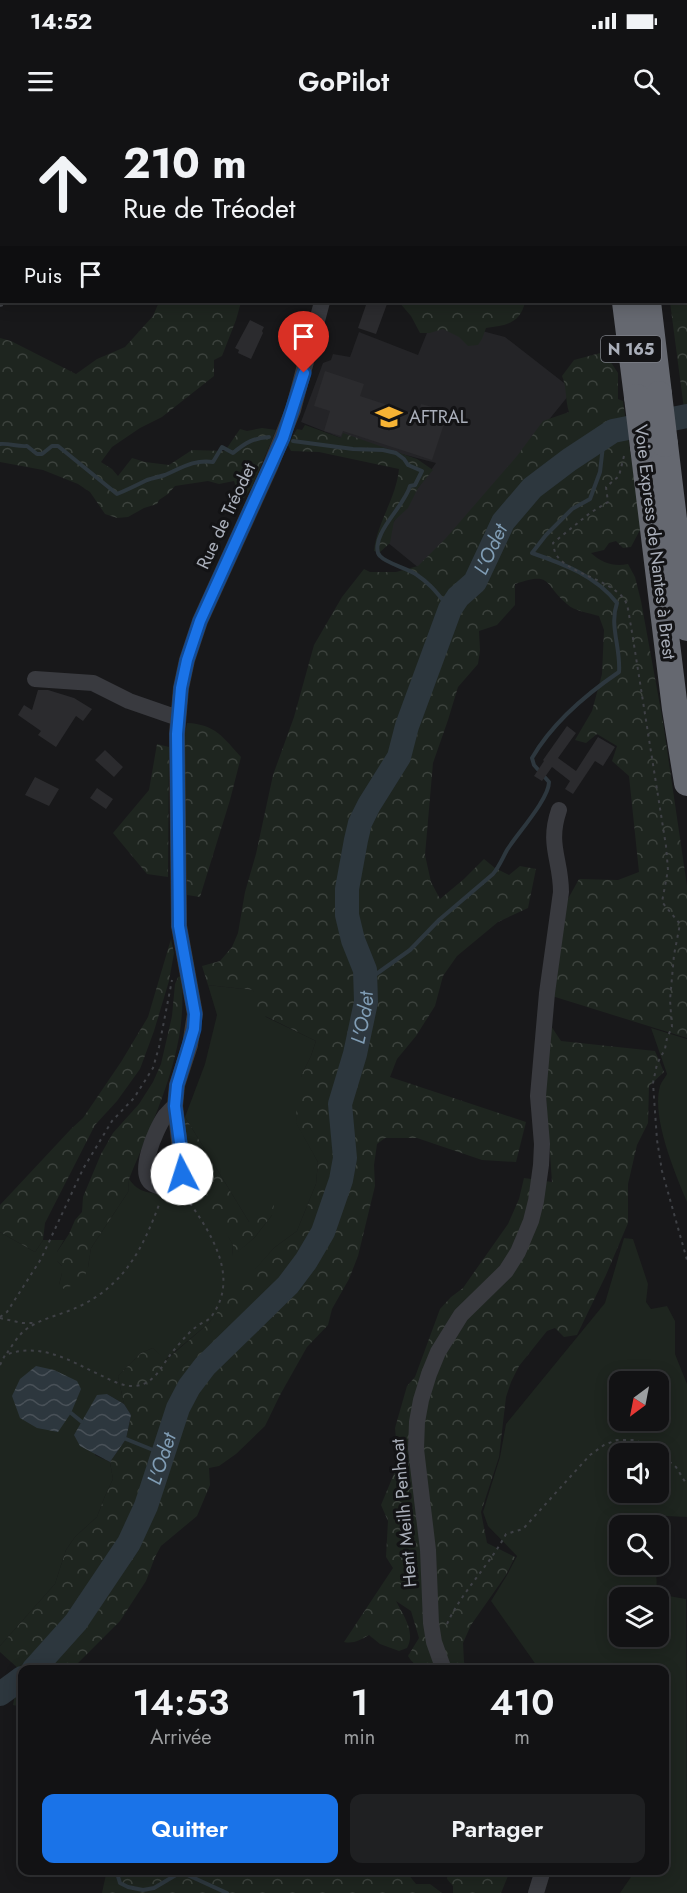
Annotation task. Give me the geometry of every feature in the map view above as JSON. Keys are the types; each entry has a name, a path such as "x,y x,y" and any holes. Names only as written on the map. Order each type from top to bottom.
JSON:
{"highway":[{"name":"Voie Express de Nantes à Brest","path":"625,303 648,395"},
{"name":"Voie Express de Nantes à Brest","path":"648,303 648,395 644,448 675,709 687,783"},
{"name":"Voie Express de Nantes à Brest","path":"644,448 687,628"}],"street":[{"name":"Rue de Tréodet","path":"175,1106 177,1085 192,1037 195,1014 179,926 177,718 183,679 193,640 286,428 308,361 322,303"},
{"path":"35,679 93,683 129,701 177,718"},
{"name":"Hent Meilh Penhoat","path":"442,1665 431,1623 428,1550 416,1449 417,1422 432,1363 453,1326 506,1271 521,1246 536,1201 542,1144 538,1096 547,993 561,899 561,880 554,850 554,828 559,810"},
{"path":"175,1106 183,1165 182,1174 170,1186 150,1183 147,1179 146,1167 148,1155 164,1117 175,1106"},
{"path":"536,1893 541,1875"}],"path":[{"path":"644,448 606,487 608,502 590,513 553,543 556,555 565,564 594,578 626,601 631,626 666,846 668,870 662,902 680,924 674,955 670,1000 672,1027 657,1064 653,1083 657,1140 662,1171 687,1260"},
{"path":"0,1318 7,1312 41,1260 83,1169 112,1121 134,1098 153,1068 174,975"},
{"path":"0,1365 5,1355 24,1331 37,1323 79,1306 102,1293 119,1279 150,1230 170,1186 197,1213 218,1251 223,1266 220,1301 210,1319 196,1327 184,1339 171,1353 158,1374 141,1385 133,1386 118,1383 72,1360 46,1352 30,1349 5,1355"},
{"path":"0,1318 22,1323 37,1323"},
{"path":"437,1652 452,1614 506,1534 523,1529 590,1455 604,1445 617,1440 635,1440 657,1451 676,1467 687,1485"}],"shaded area":[{"path":"433,318 505,337 573,390 425,573 382,538 436,463 341,438 301,422 323,363 331,360 333,354 350,357 359,332 418,355"}],"green space":[{"path":"159,303 241,303 222,356 214,360 214,376 162,417 140,428 112,447 101,462 118,476 132,458 169,465 192,450 225,451 240,429 247,431 262,428 276,430 252,487 244,498 239,497 234,481 219,484 208,481 175,486 157,504 128,517 117,518 105,514 90,492 78,484 43,470 0,462 0,338 11,341 76,374 97,359 125,347 153,316"},
{"path":"400,303 525,303 516,319 506,324 486,328 478,345 468,346 459,337 443,329 420,333 411,316"},
{"path":"670,303 687,303 687,432"},
{"path":"604,352 618,373 618,399 623,401 641,528 631,547 623,548 616,541 609,543 604,550 591,553 608,563 628,564 635,577 641,601 663,722 687,886 687,1038 552,996 564,906 579,879 618,880 639,872 629,776 612,761 617,746 597,734 586,743 575,740 592,711 602,674 604,630 599,616 570,606 542,579 515,584 515,605 497,625 479,631 478,664 458,687 433,763 425,855 431,882 440,899 484,859 509,875 520,866 536,869 528,908 498,922 457,956 443,976 435,1006 416,1036 397,1059 390,1077 526,1122 516,1162 482,1160 417,1138 385,1138 377,1144 374,1165 375,1186 358,1256 349,1279 332,1309 328,1325 307,1347 265,1426 236,1454 219,1466 209,1468 210,1485 197,1516 161,1546 146,1581 120,1621 76,1665 18,1665 18,1668 0,1652 0,1646 55,1584 66,1550 75,1537 97,1517 113,1479 110,1462 126,1439 131,1415 124,1404 118,1376 141,1353 153,1348 166,1360 209,1323 274,1248 297,1231 316,1184 318,1162 296,1123 297,1093 302,1074 316,1041 257,1012 253,990 208,985 202,966 220,961 232,947 238,933 245,892 256,854 273,775 294,717 314,645 342,597 364,569 370,572 396,572 418,566 446,538 517,456 543,421 569,412 562,376 574,360"},
{"path":"305,425 341,438 343,433 417,459 433,470 418,488 408,508 394,521 390,543 380,552 374,551 376,540 399,469 319,452 291,451 288,445 297,429 302,430"},
{"path":"187,723 212,729 224,738 241,757 200,897 187,895 183,746"},
{"path":"157,744 169,747 168,877 147,874 113,833 149,790"},
{"path":"171,939 174,953 169,981 140,1069 117,1101 95,1125 45,1223 43,1240 35,1252 0,1232 0,1205 83,1118 121,1062 148,1017"},
{"path":"181,976 180,1029 175,1055 159,1105 129,1179 128,1192 91,1248 84,1278 64,1289 59,1285 62,1266 57,1261 57,1252 82,1212 83,1197 101,1154 113,1133 139,1104 153,1082 161,1064 172,1016 175,984"},
{"path":"208,985 253,990 266,1017 316,1041 302,1074 296,1122 318,1162 316,1184 297,1231 274,1248 209,1323 165,1360 153,1348 141,1353 118,1376 124,1404 107,1394 95,1455 110,1462 113,1479 97,1517 75,1537 66,1550 55,1584 0,1646 0,1232 35,1252 43,1240 64,1240 57,1252 57,1261 62,1266 59,1285 88,1267 91,1248 128,1192 129,1179 136,1187 144,1191 163,1194 189,1160 233,1245 232,1256 254,1238 272,1215 249,1222 185,1117 205,1064 217,1015"},
{"path":"549,1023 561,1041 655,1051 664,1072 649,1086 648,1123 637,1145 628,1184 628,1223 577,1335 564,1337 555,1328 547,1331 519,1366 506,1397 499,1457 481,1512 487,1543 515,1557 506,1575 471,1625 463,1643 465,1665 418,1665 408,1656 419,1638 411,1611 396,1601 409,1630 407,1648 399,1651 380,1644 369,1635 354,1642 344,1642 393,1568 386,1557 388,1521 381,1505 398,1464 395,1428 407,1386 415,1377 440,1309 463,1288 508,1224 519,1199 524,1178 552,1182 544,1071"},
{"path":"651,1028 687,1039 687,1202 661,1129 658,1099 661,1084 667,1074"},
{"path":"185,1117 249,1222 261,1202 269,1196 275,1200 272,1215 254,1238 232,1257 233,1245 192,1168 187,1151"},
{"path":"624,1238 633,1239 648,1284 646,1302 651,1309 667,1306 675,1321 675,1354 687,1384 687,1517 609,1515 609,1575 656,1575 657,1587 609,1587 609,1647 669,1647 669,1596 686,1599 687,1893 620,1893 632,1875 669,1875 669,1665 536,1665 491,1601 517,1556 488,1526 483,1512 500,1457 506,1424 605,1303"},
{"path":"18,1680 18,1706 13,1705"},
{"path":"106,1875 409,1875 416,1884 430,1884 442,1893 102,1893"},
{"path":"448,1875 508,1875 501,1893 453,1893 453,1886 447,1879"}],"water":[{"path":"36,1366 54,1370 77,1381 81,1389 71,1413 58,1432 37,1428 20,1418 12,1396 20,1379"},
{"path":"107,1394 124,1404 131,1415 126,1439 110,1462 80,1446 74,1435 97,1395"}],"building":[{"path":"367,303 387,304 376,334 358,328"},
{"path":"250,320 264,327 251,359 238,353 239,350 235,348"},
{"path":"325,371 364,384 360,396 418,415 421,404 436,408 434,414 446,418 432,460 343,431 341,436 324,431 330,411 314,406"},
{"path":"38,690 48,690 74,698 92,709 83,721 76,716 56,747 38,735 41,731 18,715 24,705 32,710"},
{"path":"567,726 576,733 558,758 576,771 598,737 615,747 603,766 595,761 573,794 565,789 570,781 552,767 542,781 534,776"},
{"path":"105,750 123,767 114,777 95,760"},
{"path":"35,777 59,789 49,806 25,795"},
{"path":"97,788 113,799 106,809 90,798"}],"waterway":[{"name":"L'Odet","path":"37,1665 76,1622 129,1543 146,1506 178,1408 189,1387 205,1366 288,1285 323,1232 341,1180 345,1158 340,1104 355,1054 366,1002 365,970 353,940 347,915 347,889 356,840 360,823 369,805 399,757 407,726 450,609 458,597 475,582 503,522 532,488 613,431 687,416"},
{"path":"0,444 27,446 37,454 42,454 52,446 58,446 117,494 188,465 206,461 213,462 222,447 233,453 241,446 269,437"},
{"path":"365,982 410,950 439,920 493,874 548,789 549,782 534,765 532,758 540,745 571,710 619,672 614,620 617,603 599,585 579,572 532,553 572,509 590,499 600,472 604,437"},
{"path":"293,441 396,453 408,465 422,471 415,485 410,486 405,498 384,528 379,539 378,551 383,559 422,579 450,609"},
{"path":"71,1413 82,1422"},
{"path":"126,1439 163,1454"},
{"name":"L'Odet","path":"0,1694 18,1681"},
{"path":"118,1875 120,1883 143,1890 154,1888 176,1875"},
{"path":"188,1875 227,1893"}],"place":[{"name":"AFTRAL","path":"389,417"}],"route":[{"path":"182,1174 183,1165 175,1106 177,1085 194,1029 195,1014 179,926 177,718 181,688 187,660 200,621 283,438 304,373"}]}
